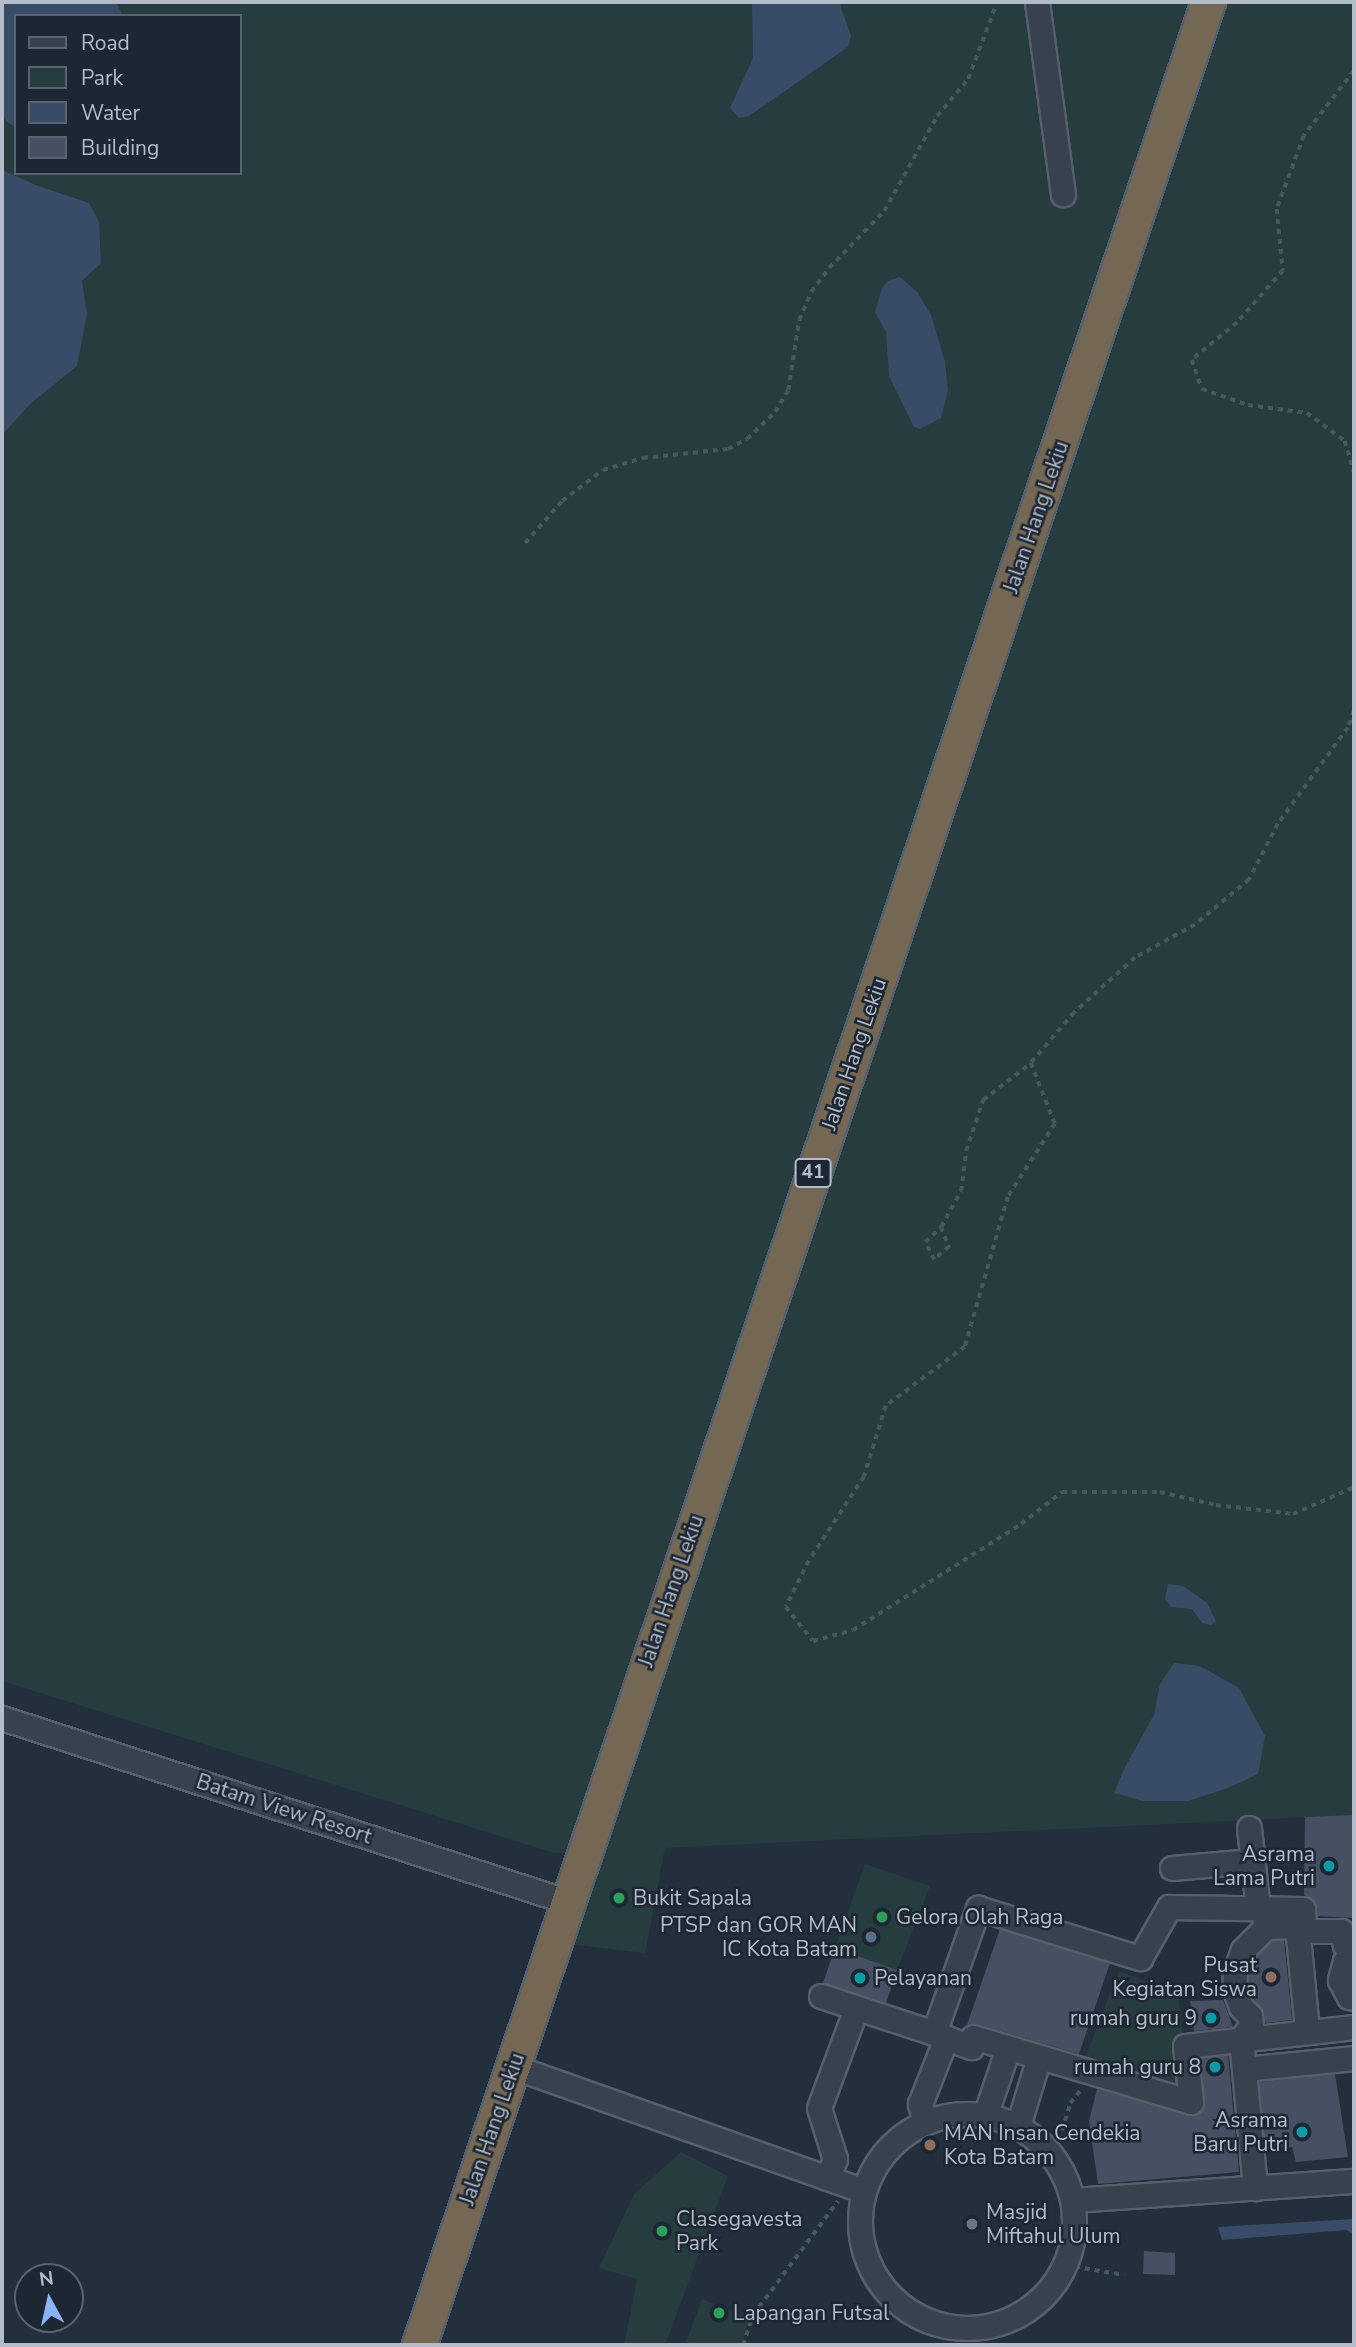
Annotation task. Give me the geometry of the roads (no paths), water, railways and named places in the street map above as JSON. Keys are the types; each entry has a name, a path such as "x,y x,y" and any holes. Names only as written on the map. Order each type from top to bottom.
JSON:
{"highway":[{"name":"Jalan Hang Lekiu","path":"419,2345 514,2067 566,1901 1146,194 1208,2"}],"street":[{"path":"1037,2 1063,194"},
{"name":"Batam View Resort","path":"2,1718 566,1901"},
{"path":"1249,1828 1257,1900 1265,1918"},
{"path":"1172,1868 1252,1861"},
{"path":"925,2122 920,2104 978,1908 1140,1958 1169,1907 1265,1918 1297,1926 1306,2019"},
{"path":"1255,2188 1241,2039 1251,2026 1250,2016 1241,2007 1234,1988 1235,1970 1243,1950 1265,1918 1303,1909 1304,1931 1340,1931 1345,1945 1354,1944"},
{"path":"1354,1954 1345,1961 1340,1978 1342,1989 1349,1997 1354,1998"},
{"path":"1302,1979 1340,1978"},
{"path":"821,1996 971,2047 973,2037 1191,2102 1185,2046 1354,2027"},
{"path":"827,2178 835,2160 819,2108 855,2014"},
{"path":"985,2116 1008,2048"},
{"path":"1018,2126 1039,2057"},
{"path":"1244,2069 1354,2058"},
{"path":"514,2067 856,2188"},
{"path":"948,2116 985,2116 1018,2126 1047,2150 1066,2178 1073,2200 1075,2228 1065,2265 1058,2280 1040,2301 1016,2317 990,2326 962,2329 935,2324 899,2303 872,2272 862,2246 856,2188 887,2150 905,2134 925,2122 948,2116"},
{"path":"1073,2200 1354,2181"}],"water":[{"path":"2,2 116,2 122,14 14,14 14,127 6,121 2,112"},
{"path":"752,2 839,2 851,36 848,47 749,116 739,118 730,108 753,58"},
{"path":"2,170 38,186 89,203 99,222 101,263 82,281 87,314 77,366 30,404 2,435"},
{"path":"900,277 917,292 931,315 945,362 948,390 941,418 920,429 914,427 889,376 886,332 875,312 882,288 888,281"},
{"path":"1168,1584 1183,1586 1207,1603 1216,1621 1211,1625 1202,1623 1192,1609 1171,1607 1165,1599"},
{"path":"1174,1663 1200,1666 1239,1688 1265,1736 1258,1774 1228,1788 1188,1801 1143,1801 1114,1793 1154,1715 1160,1684"},
{"path":"1354,2219 1354,2234 1346,2230 1222,2240 1218,2227"}],"place":[{"name":"Asrama Lama Putri","path":"1329,1866"},
{"name":"Bukit Sapala","path":"619,1898"},
{"name":"Gelora Olah Raga","path":"882,1917"},
{"name":"PTSP dan GOR MAN IC Kota Batam","path":"871,1937"},
{"name":"Pusat Kegiatan Siswa","path":"1271,1977"},
{"name":"Pelayanan","path":"860,1978"},
{"name":"rumah guru 9","path":"1211,2018"},
{"name":"rumah guru 8","path":"1215,2067"},
{"name":"Asrama Baru Putri","path":"1302,2132"},
{"name":"MAN Insan Cendekia Kota Batam","path":"930,2145"},
{"name":"Masjid Miftahul Ulum","path":"972,2224"},
{"name":"Clasegavesta Park","path":"662,2231"},
{"name":"Lapangan Futsal","path":"719,2313"}]}
